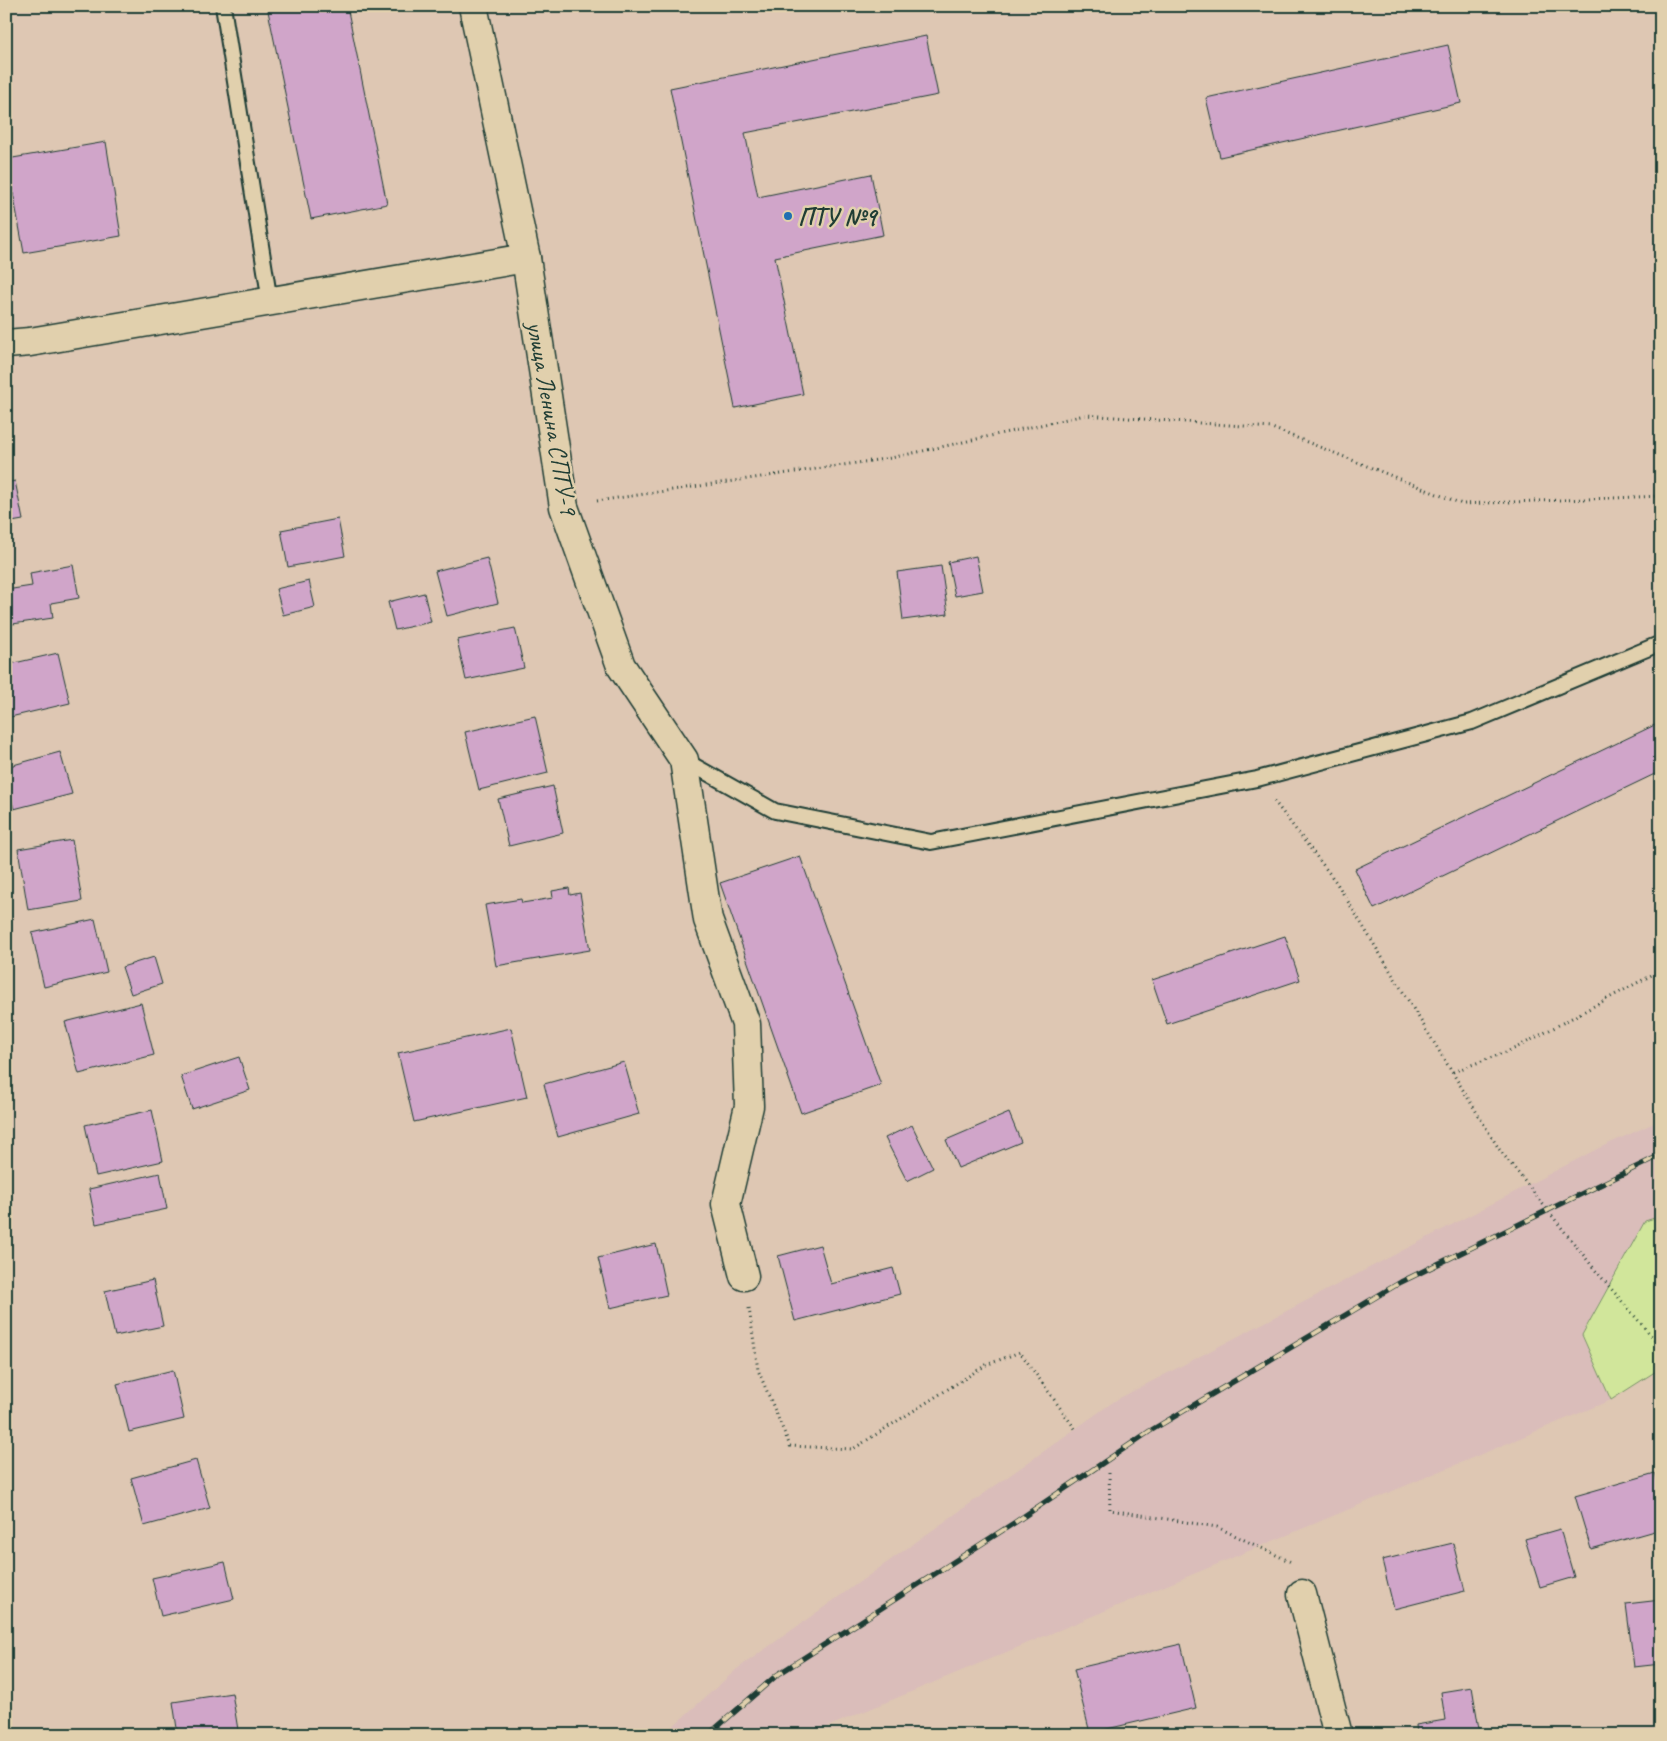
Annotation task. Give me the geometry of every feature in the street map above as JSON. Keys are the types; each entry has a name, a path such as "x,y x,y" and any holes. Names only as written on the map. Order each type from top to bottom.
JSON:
{"street":[{"name":"улица Ленина СПТУ-9","path":"473,6 526,258 564,507 621,666 684,760 708,920 746,1024 749,1106 726,1204 744,1276"},
{"path":"6,344 270,302 526,258"},
{"path":"1302,1594 1338,1735"}],"lane":[{"path":"223,6 270,302"},
{"path":"684,760 775,811 931,842 1257,779 1472,722 1661,643"}],"path":[{"path":"564,507 891,458 1085,415 1272,428 1462,504 1661,496"},
{"path":"1257,779 1336,882 1500,1149 1596,1271 1661,1347"},
{"path":"1453,1072 1516,1048 1661,970"},
{"path":"744,1276 758,1370 790,1446 853,1449 986,1365 1020,1352 1076,1430"},
{"path":"1109,1473 1110,1510 1217,1527 1292,1563 1302,1594"}],"shaded area":[{"path":"1661,1120 1661,1216 1645,1221 1582,1335 1611,1400 822,1729 815,1735 663,1735 737,1669 1116,1400 1599,1148"}],"green space":[{"path":"1661,1216 1661,1368 1611,1400 1582,1335 1645,1221"}],"building":[{"path":"267,6 347,6 387,204 311,219"},
{"name":"ПТУ №9","path":"926,36 938,95 745,133 758,197 871,174 883,235 775,257 803,394 735,408 670,88"},
{"path":"1448,45 1461,103 1220,157 1206,98"},
{"path":"106,142 121,236 24,253 7,159"},
{"path":"15,481 23,520 6,523 6,483"},
{"path":"338,519 345,556 288,567 281,530"},
{"path":"976,556 983,591 955,596 948,562"},
{"path":"487,558 498,603 447,616 435,571"},
{"path":"73,565 79,598 51,603 53,618 6,625 6,590 32,586 30,573"},
{"path":"941,566 948,614 903,620 897,572"},
{"path":"309,581 315,607 283,615 276,589"},
{"path":"424,593 431,622 395,630 388,602"},
{"path":"515,628 524,668 466,680 457,640"},
{"path":"58,653 70,703 6,718 6,665"},
{"path":"535,716 548,773 479,790 465,732"},
{"path":"1661,722 1661,771 1374,909 1355,869"},
{"path":"60,752 72,794 14,809 6,780 6,767"},
{"path":"553,786 563,833 509,846 498,799"},
{"path":"72,840 82,901 28,910 18,849"},
{"path":"800,856 881,1085 801,1113 720,883"},
{"path":"569,888 570,895 580,893 590,950 496,966 485,905 521,899 522,903 553,898 552,891"},
{"path":"95,919 107,972 44,987 32,933"},
{"path":"1285,936 1300,980 1167,1024 1152,980"},
{"path":"154,957 162,984 131,994 122,967"},
{"path":"141,1003 154,1055 79,1074 65,1022"},
{"path":"511,1028 527,1097 414,1122 398,1053"},
{"path":"239,1057 250,1090 192,1109 181,1076"},
{"path":"624,1062 639,1114 558,1137 544,1084"},
{"path":"152,1110 163,1161 96,1176 85,1125"},
{"path":"1009,1113 1021,1142 958,1168 946,1140"},
{"path":"912,1125 933,1168 907,1181 885,1138"},
{"path":"160,1173 167,1209 96,1224 89,1189"},
{"path":"656,1244 667,1295 610,1308 598,1258"},
{"path":"820,1245 831,1284 893,1268 900,1294 795,1321 778,1256"},
{"path":"153,1280 163,1326 115,1336 105,1291"},
{"path":"173,1370 184,1419 129,1432 117,1384"},
{"path":"196,1460 210,1508 144,1526 131,1478"},
{"path":"1655,1473 1661,1493 1661,1529 1591,1549 1575,1496"},
{"path":"1560,1529 1574,1577 1540,1587 1525,1539"},
{"path":"1453,1543 1465,1591 1394,1609 1382,1560"},
{"path":"225,1562 234,1599 161,1616 152,1578"},
{"path":"1661,1600 1661,1664 1634,1667 1626,1604"},
{"path":"1181,1644 1196,1708 1090,1733 1074,1669"},
{"path":"1472,1687 1480,1735 1417,1735 1416,1725 1445,1720 1441,1692"},
{"path":"232,1693 238,1730 206,1735 178,1735 173,1702"}],"railway":[{"path":"708,1735 777,1675 1014,1523 1150,1431 1401,1282 1661,1155"}],"place":[{"name":"ПТУ №9","path":"788,216"}]}
